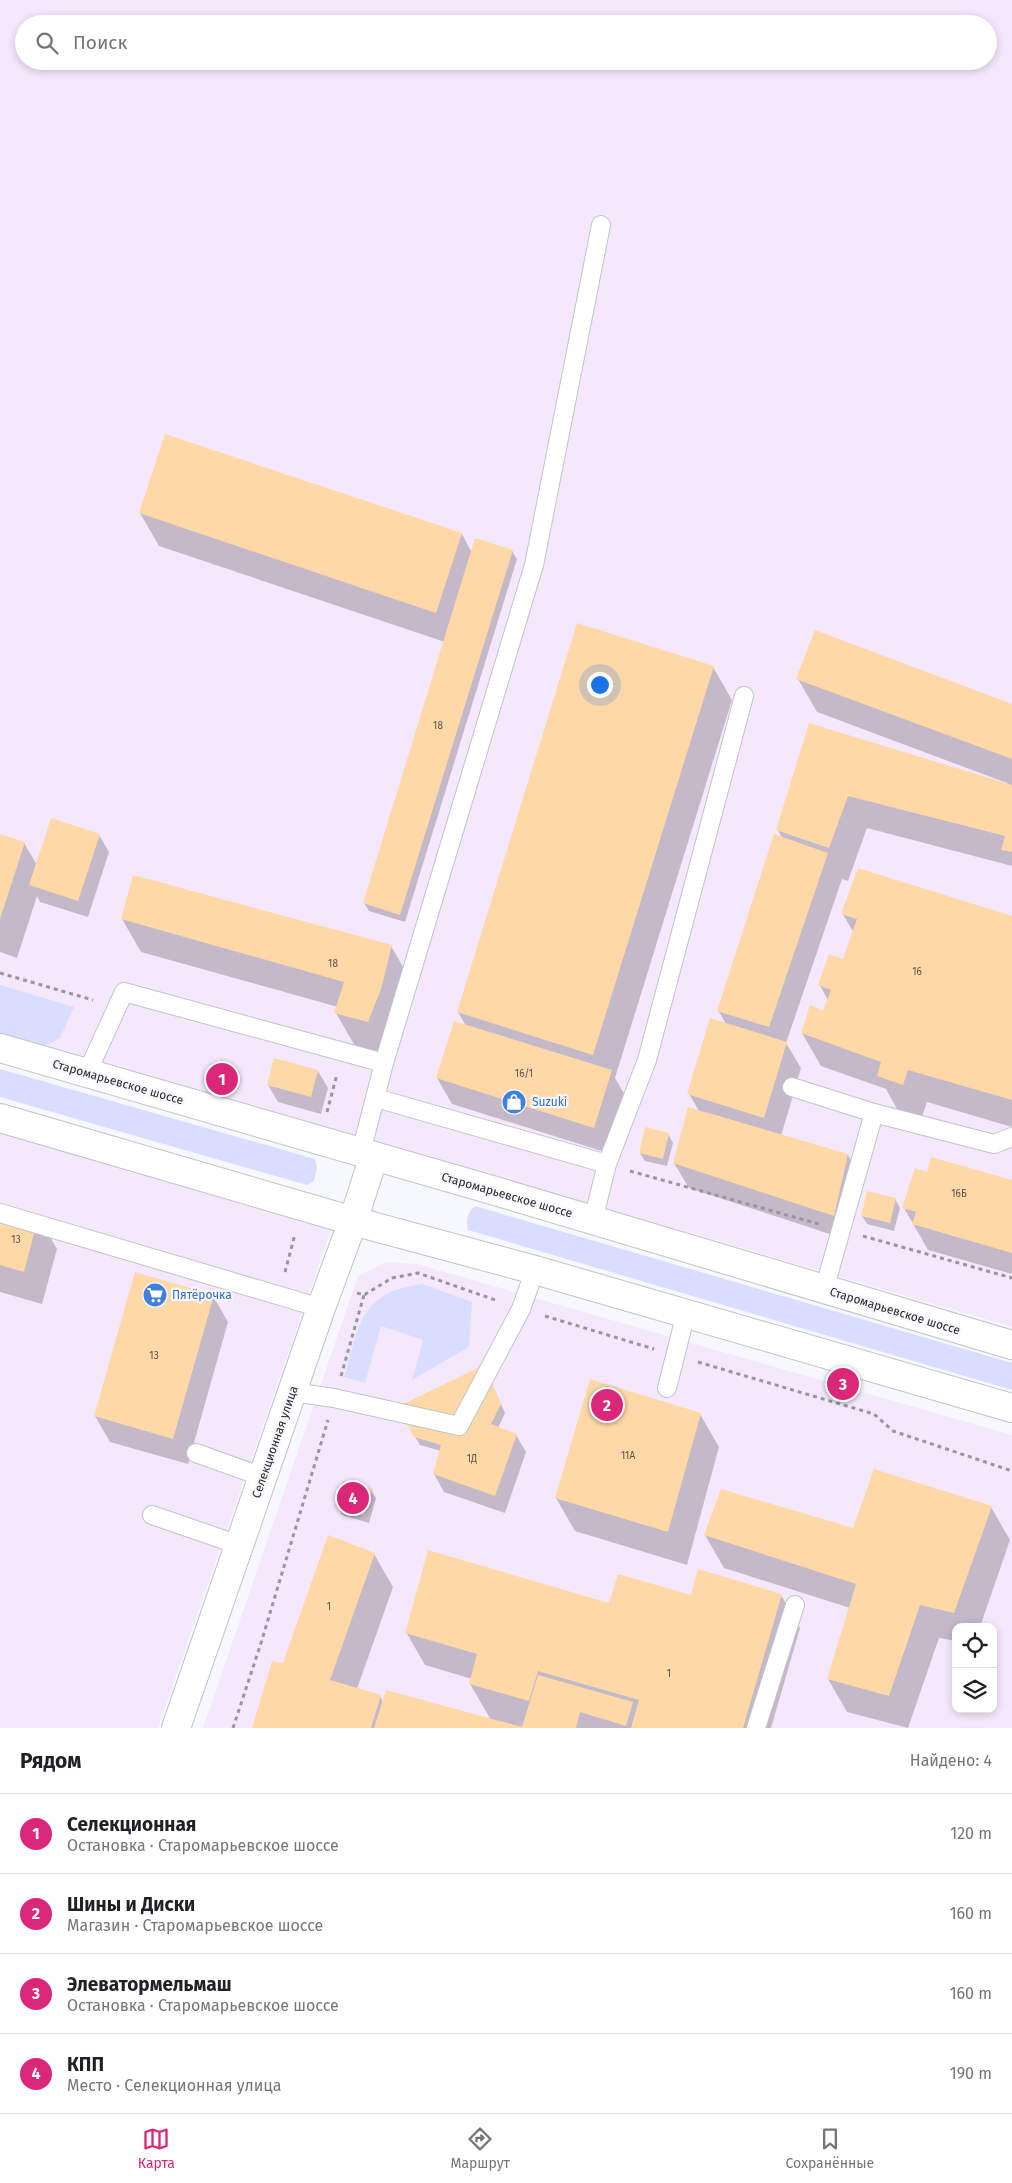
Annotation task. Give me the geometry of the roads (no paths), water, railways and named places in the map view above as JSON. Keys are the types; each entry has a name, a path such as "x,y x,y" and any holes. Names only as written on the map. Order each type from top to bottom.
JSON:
{"main road":[{"name":"Старомарьевское шоссе","path":"0,1048 593,1220 1012,1346"},
{"path":"0,1118 354,1221 686,1313 1012,1408"},
{"name":"Селекционная улица","path":"176,1728 321,1308 354,1221 368,1154"}],"lane":[{"path":"368,1154 376,1098 384,1063 534,565 601,225"},
{"path":"593,1220 607,1164 647,1060 744,696"},
{"path":"87,1073 124,992 384,1063"},
{"path":"792,1087 874,1113 994,1144 1012,1138"},
{"path":"376,1098 607,1164"},
{"path":"824,1290 874,1113"},
{"path":"0,1213 321,1308"},
{"path":"292,1392 334,1398 459,1426 521,1309 535,1270"},
{"path":"667,1388 686,1313"},
{"path":"196,1453 263,1477"},
{"path":"152,1515 239,1545"},
{"path":"756,1728 795,1605"}],"place":[{"name":"Селекционная","path":"222,1079"},
{"name":"Suzuki","path":"514,1102"},
{"name":"Пятёрочка","path":"155,1295"},
{"name":"Элеватормельмаш","path":"843,1384"},
{"name":"Шины и Диски","path":"607,1405"},
{"name":"КПП","path":"353,1498"}]}
